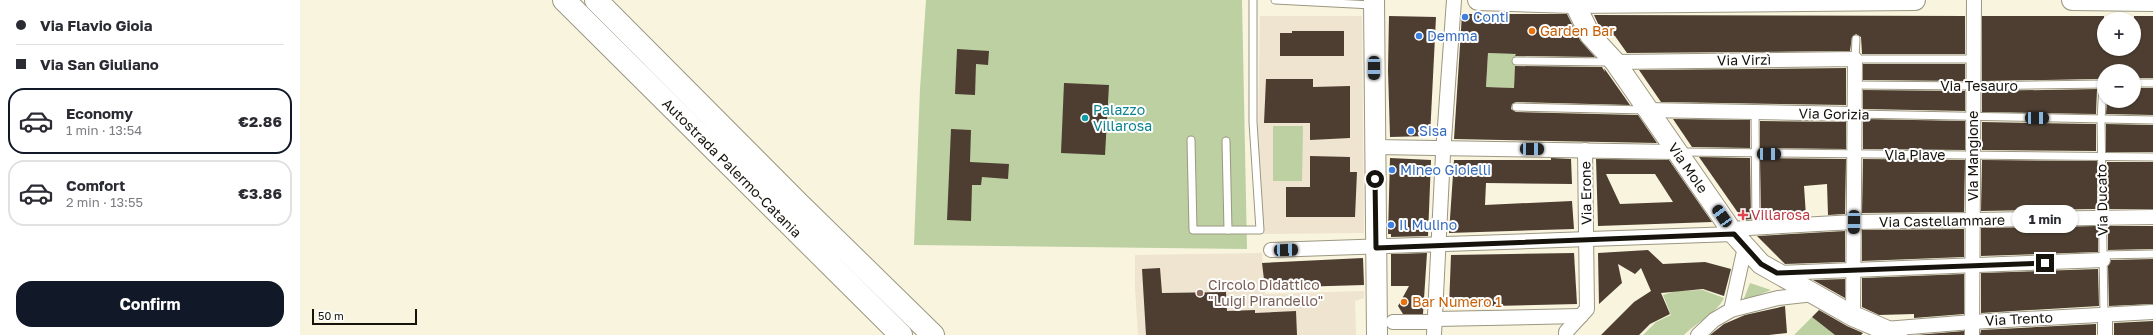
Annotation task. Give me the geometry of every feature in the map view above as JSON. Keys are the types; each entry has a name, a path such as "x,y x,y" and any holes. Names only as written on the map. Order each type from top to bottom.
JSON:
{"highway":[{"name":"Autostrada Palermo-Catania","path":"564,0 901,335"},
{"name":"Autostrada Palermo-Catania","path":"596,0 932,335"}],"street":[{"path":"1435,325 1444,148 1454,0"},
{"path":"1478,0 1915,0"},
{"name":"Via Mangione","path":"1972,328 1974,0"},
{"path":"2072,0 2153,0"},
{"name":"Via Mole","path":"1574,1 1590,34 1615,62 1676,152 1737,237 1761,264 1882,331"},
{"path":"1374,3 1376,335"},
{"path":"1853,316 1855,59"},
{"name":"Via Virzì","path":"1615,62 1855,59"},
{"name":"Via Gorizia","path":"1647,110 1855,114"},
{"path":"1375,147 1676,152"},
{"name":"Via Erone","path":"1584,312 1586,240 1585,150"},
{"name":"Via Castellammare","path":"1271,250 1376,248 1586,240 1737,237 1756,228 1854,222 2153,217"},
{"path":"1731,310 1737,237"},
{"path":"1777,273 1973,266 2103,258"},
{"path":"1698,335 1714,320 1731,310 1778,298 1814,294"},
{"path":"1392,322 1435,325 1584,312"},
{"path":"1566,335 1566,332 1584,312"},
{"name":"Via Trento","path":"1882,331 1972,328 2104,315 2153,312"},
{"name":"Via Ducato","path":"2104,315 2105,335"}],"lane":[{"path":"1191,140 1193,230 1260,230 1253,122 1253,0"},
{"path":"1275,0 1374,3"},
{"path":"1855,59 1856,39"},
{"name":"Via Virzì","path":"1855,59 1973,59"},
{"name":"Via Virzì","path":"1516,61 1615,62"},
{"path":"2141,84 2153,83"},
{"name":"Via Tesauro","path":"1855,85 1973,86 2097,84"},
{"name":"Via Gorizia","path":"1516,107 1647,110"},
{"name":"Via Ducato","path":"2102,108 2101,219 2104,315"},
{"path":"1755,113 1754,154 1756,228"},
{"name":"Via Gorizia","path":"1855,114 2153,120"},
{"path":"1226,141 1228,230"},
{"name":"Via Piave","path":"1676,152 2153,157"},
{"path":"2103,258 2153,254"}],"shaded area":[{"path":"1260,16 1362,16 1364,233 1261,234 1258,131"},
{"name":"Circolo Didattico \"Luigi Pirandello\"","path":"1262,253 1265,294 1364,291 1364,298 1355,301 1356,335 1138,335 1135,288 1135,255"}],"green space":[{"path":"926,0 1242,0 1247,249 914,245 920,89"},
{"path":"1488,53 1516,54 1514,88 1486,87"},
{"path":"1273,126 1303,126 1302,181 1273,181"},
{"path":"1750,283 1771,290 1743,301"},
{"path":"1703,290 1724,298 1712,313 1684,335 1643,335 1656,322 1671,315 1663,295 1676,291"},
{"path":"1812,317 1834,334 1835,335 1794,335"}],"building":[{"path":"1462,14 1567,14 1580,40 1595,57 1515,56 1516,54 1488,53 1486,87 1514,88 1515,66 1602,67 1630,105 1516,102 1512,104 1511,109 1516,112 1638,115 1657,143 1454,139"},
{"path":"1594,15 1965,16 1965,54 1862,54 1861,37 1856,34 1852,37 1850,51 1627,53 1615,36 1600,28"},
{"path":"1389,16 1436,17 1430,136 1390,137 1388,70"},
{"path":"1982,16 2097,16 2097,56 2141,56 2141,16 2153,16 2153,78 2141,78 2141,64 2097,64 2097,79 1982,81"},
{"path":"1292,31 1344,31 1344,56 1280,56 1280,33 1292,33"},
{"path":"957,49 989,51 988,65 976,64 975,95 955,94"},
{"path":"1863,64 1965,64 1965,81 1863,80"},
{"path":"1846,68 1846,105 1661,102 1639,70"},
{"path":"1266,79 1313,79 1313,87 1350,86 1350,138 1310,140 1310,123 1264,123"},
{"name":"Palazzo Villarosa","path":"1064,83 1109,85 1105,155 1061,153"},
{"path":"2141,88 2153,88 2153,115 2106,114 2106,108 2141,108"},
{"path":"2097,89 2096,114 1982,112 1982,91"},
{"path":"1863,90 1965,91 1965,111 1863,109"},
{"path":"1673,119 1750,120 1750,148 1692,147"},
{"path":"1863,119 1965,121 1965,150 1863,149"},
{"path":"1760,121 1846,122 1846,149 1760,148"},
{"path":"1982,122 2096,124 2096,151 1982,150"},
{"path":"2106,124 2153,125 2153,152 2106,152"},
{"path":"951,129 971,130 970,162 1009,164 1008,179 982,177 981,185 972,185 971,221 947,220"},
{"path":"1310,156 1350,157 1350,172 1357,172 1355,217 1286,217 1286,187 1310,187"},
{"path":"1699,157 1750,158 1751,219 1743,220"},
{"path":"1390,158 1431,160 1428,236 1391,237 1391,234 1388,234"},
{"path":"1551,158 1571,159 1572,184 1486,183 1485,205 1572,201 1574,229 1449,233 1454,160 1551,160"},
{"path":"1760,158 1846,159 1845,214 1828,215 1827,184 1804,186 1806,216 1761,219"},
{"path":"1596,159 1669,160 1712,222 1598,226","holes":["1606,174 1655,174 1673,202 1620,204"]},
{"path":"1863,159 1965,160 1964,212 1862,213"},
{"path":"1982,160 2097,161 2097,209 1981,211"},
{"path":"2107,162 2153,162 2153,209 2107,209"},
{"path":"2098,226 2098,252 1981,256 1981,228"},
{"path":"2108,226 2153,226 2153,249 2108,250"},
{"path":"1964,229 1964,257 1862,261 1862,230"},
{"path":"1845,231 1845,262 1785,264 1757,236"},
{"path":"1648,250 1663,264 1705,262 1731,269 1724,296 1703,289 1661,293 1670,314 1650,324 1639,335 1601,335 1634,302 1651,291 1641,268 1635,274 1618,264 1622,283 1599,304 1598,253"},
{"path":"1427,253 1423,314 1403,314 1398,306 1409,286 1391,286 1391,254"},
{"path":"1574,253 1577,304 1449,307 1451,255"},
{"path":"1363,258 1364,285 1265,288 1262,263"},
{"path":"2153,259 2153,304 2109,306 2108,266 2111,260"},
{"path":"1160,268 1162,293 1226,292 1227,311 1255,310 1255,313 1296,311 1297,335 1146,335 1142,269"},
{"path":"2098,269 2099,306 1981,313 1981,273"},
{"path":"1964,274 1964,314 1914,318 1914,314 1879,315 1862,307 1862,278"},
{"path":"1845,279 1845,298 1813,280"},
{"path":"1785,306 1787,333 1769,335 1710,335 1724,324 1745,315"},
{"path":"1819,310 1847,326 1863,333 1861,335 1835,335 1812,317"},
{"path":"2153,321 2153,335 2114,335 2114,323"},
{"path":"2096,324 2096,335 1980,335 1981,330"},
{"path":"1964,331 1964,335 1916,335"}],"place":[{"name":"Conti","path":"1465,17"},
{"name":"Garden Bar","path":"1532,31"},
{"name":"Demma","path":"1419,36"},
{"name":"Palazzo Villarosa","path":"1085,118"},
{"name":"Sisa","path":"1411,131"},
{"name":"Mineo Gioielli","path":"1392,170"},
{"name":"Villarosa","path":"1743,215"},
{"name":"Il Mulino","path":"1391,225"},
{"name":"Circolo Didattico \"Luigi Pirandello\"","path":"1200,293"},
{"name":"Bar Numero 1","path":"1404,302"}],"route":[{"path":"1375,179 1376,248 1734,234 1761,264 1777,273 2045,263"}]}
